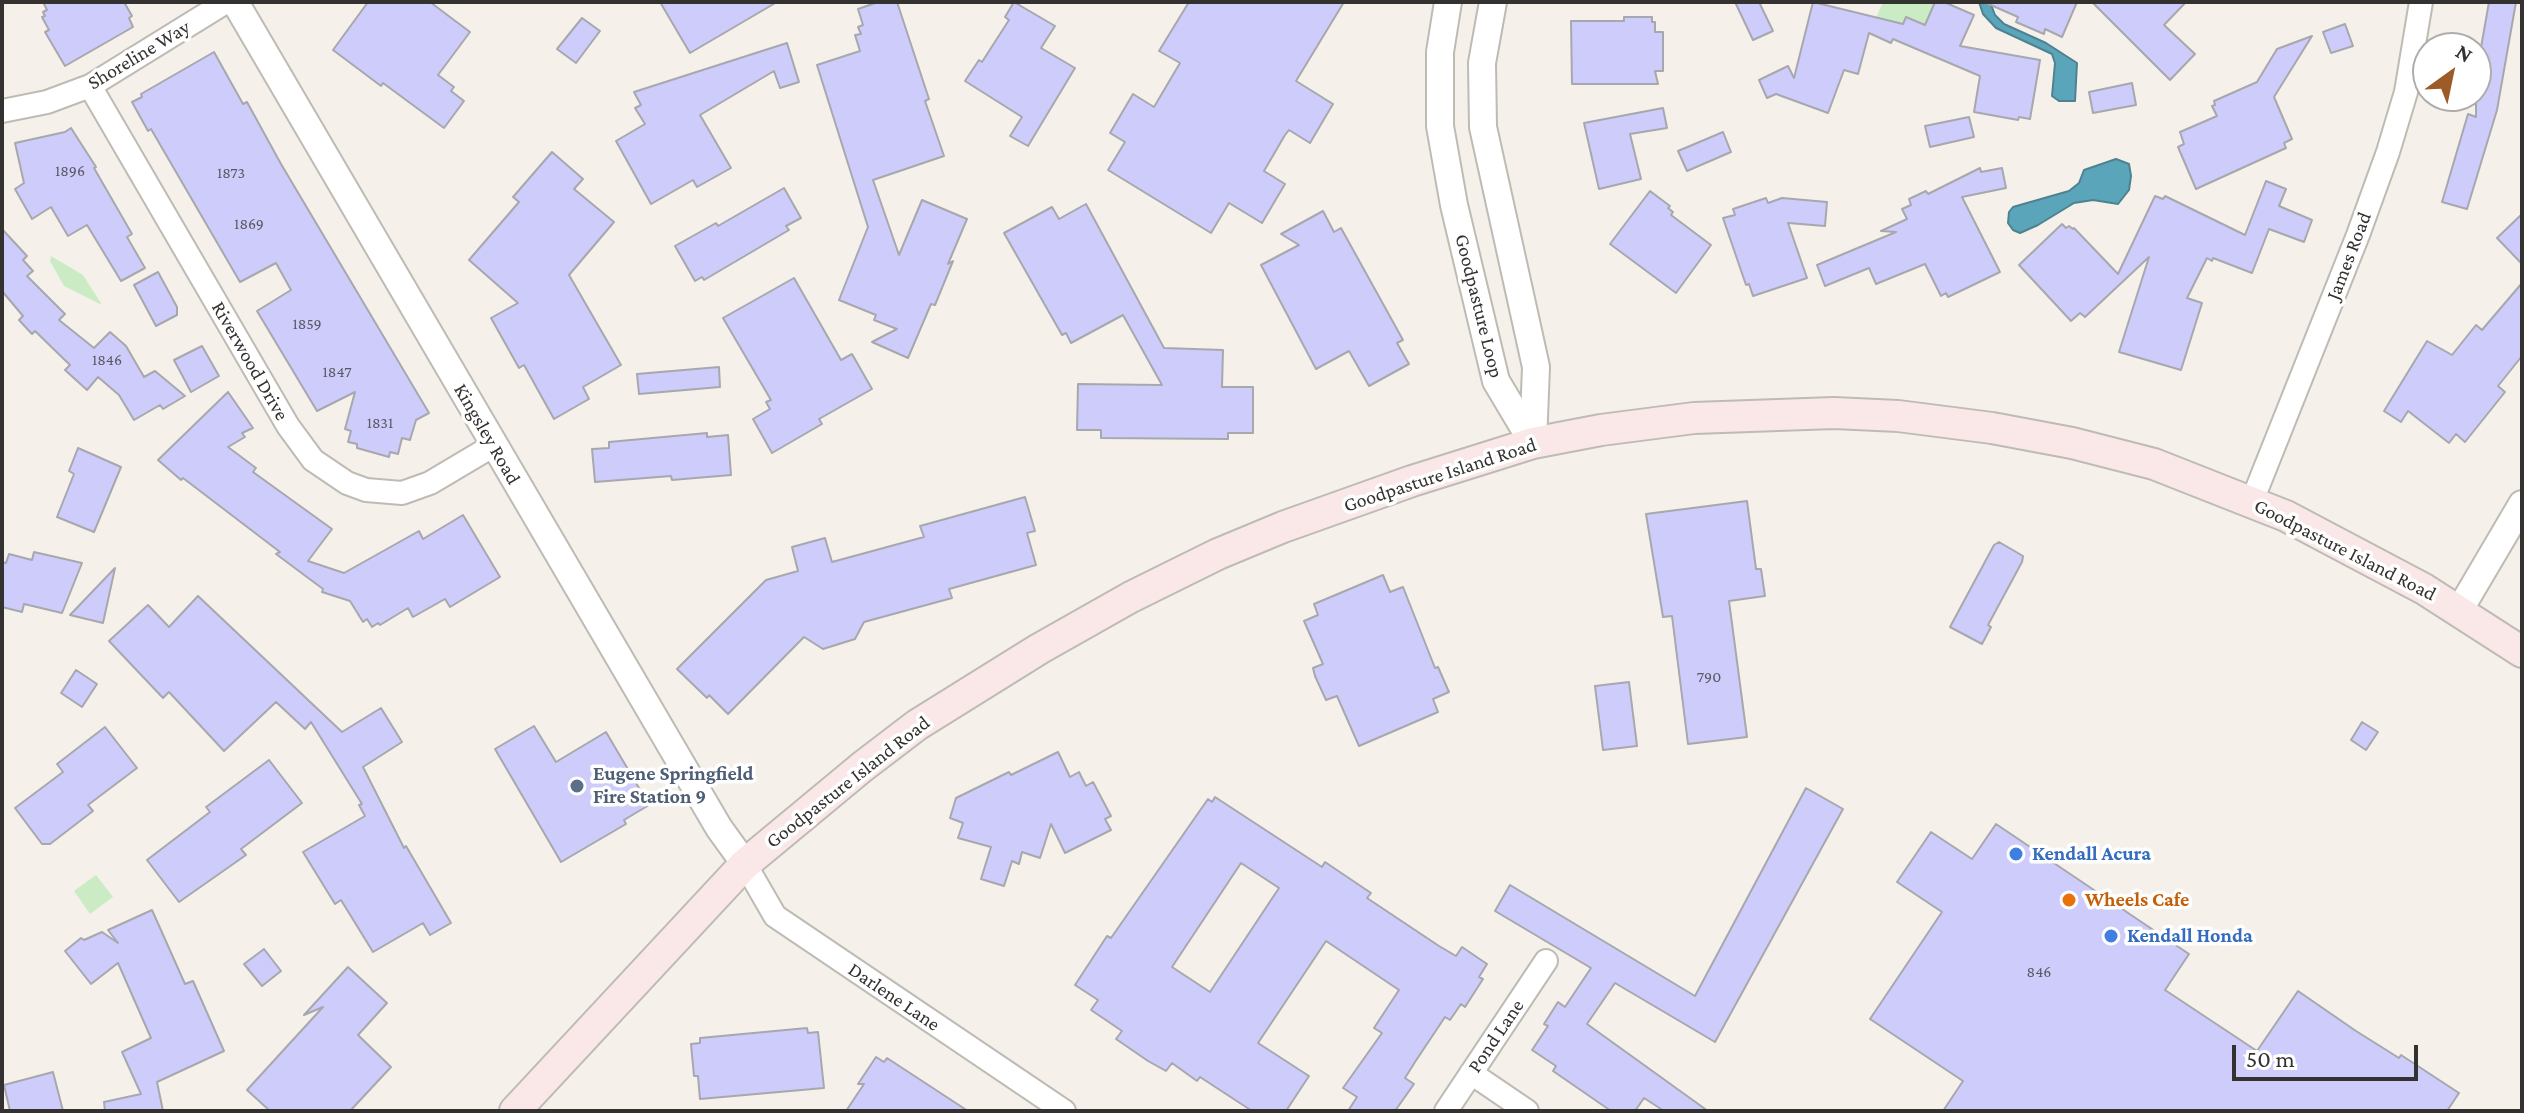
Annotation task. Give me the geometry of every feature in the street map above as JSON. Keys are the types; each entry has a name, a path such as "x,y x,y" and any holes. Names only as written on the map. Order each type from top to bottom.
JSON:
{"main road":[{"name":"Goodpasture Island Road","path":"515,1111 745,864 917,725 1039,649 1131,597 1218,554 1412,481 1533,443 1601,430 1694,418 1834,413 1898,416 1992,428 2072,443 2154,464 2252,501 2347,547 2459,611 2522,652"}],"street":[{"name":"Shoreline Way","path":"2,111 47,102 90,86 226,2"},
{"name":"Kingsley Road","path":"235,2 719,828 745,864"},
{"name":"Goodpasture Loop","path":"1448,2 1440,52 1439,114 1454,205 1496,381 1533,443"},
{"name":"Goodpasture Loop","path":"1493,2 1482,63 1483,127 1536,367 1533,443"},
{"name":"James Road","path":"2252,501 2388,152 2406,92 2421,2"},
{"name":"Riverwood Drive","path":"90,86 288,426 313,460 347,483 366,490 402,493 430,483 494,445"},
{"path":"2459,611 2522,504"},
{"name":"Darlene Lane","path":"745,864 775,916 1064,1111"},
{"name":"Pond Lane","path":"1446,1111 1546,961"},
{"path":"1471,1073 1527,1111"}],"green space":[{"path":"1883,2 1935,2 1924,27 1906,17 1899,32 1875,20"},
{"path":"51,256 83,275 102,305 64,286 50,261"},
{"path":"96,875 113,897 90,914 74,891"}],"water":[{"path":"1979,2 1990,2 1995,15 2004,24 2046,43 2077,63 2075,101 2059,101 2052,96 2055,63 2052,54 1996,28 1983,14"},
{"path":"2116,159 2129,164 2131,176 2129,190 2118,204 2093,200 2074,203 2020,233 2008,223 2013,207 2069,191 2079,183 2084,170"}],"building":[{"path":"43,2 124,2 132,16 129,18 133,27 65,66 45,32 49,30 42,17 47,10"},
{"path":"368,2 430,2 470,32 438,75 454,87 451,91 464,101 444,128 333,50"},
{"path":"660,2 777,2 690,53"},
{"path":"878,2 897,2 944,156 873,180 899,255 922,200 967,219 935,305 931,304 908,358 872,342 897,329 874,320 876,315 839,300 868,227 817,65 860,51 855,35 861,34 858,27 863,25 858,9"},
{"path":"1014,2 1055,26 1041,48 1075,68 1028,146 1010,136 1022,117 965,81 979,60 982,62 1009,20 1005,17"},
{"path":"1189,2 1344,2 1296,81 1333,104 1310,143 1289,130 1285,135 1264,171 1285,184 1262,223 1229,203 1211,233 1108,170 1125,142 1110,133 1133,94 1154,107 1180,63 1159,51"},
{"path":"1735,2 1759,2 1773,31 1753,40"},
{"path":"1813,2 1903,24 1906,17 1925,25 1935,2 1944,2 1974,15 1960,46 2040,60 2030,119 2019,117 2018,120 1974,112 1980,76 1893,39 1891,43 1869,33 1858,74 1844,70 1828,113 1776,94 1767,98 1759,80 1788,66 1794,78"},
{"path":"1984,2 2077,2 2062,37 2045,29 2044,34 2016,22 2018,17"},
{"path":"2092,2 2186,2 2164,25 2195,54 2170,80"},
{"path":"2489,2 2516,2 2497,110 2467,209 2442,202 2468,114 2476,117 2476,112 2492,112 2492,32 2484,32"},
{"path":"1624,17 1652,17 1655,32 1663,32 1663,71 1655,71 1658,84 1572,84 1571,21 1624,21"},
{"path":"582,18 600,31 576,63 557,49"},
{"path":"2345,24 2353,46 2331,53 2323,32"},
{"path":"2312,36 2274,97 2292,139 2284,143 2286,148 2196,189 2178,147 2184,144 2180,132 2217,116 2212,106 2215,105 2214,101 2257,82 2277,49"},
{"path":"787,43 799,82 780,88 774,71 700,115 731,168 697,187 693,180 651,204 616,141 645,124 635,108 641,105 634,92"},
{"path":"214,52 243,104 247,102 429,413 416,420 410,440 402,438 398,454 390,452 389,457 357,448 357,444 348,442 351,431 345,429 355,392 317,411 257,311 291,290 276,263 240,282 151,129 148,131 132,102"},
{"path":"2132,83 2136,105 2093,113 2089,92"},
{"path":"1663,108 1667,128 1630,134 1641,179 1599,189 1584,123"},
{"path":"1969,117 1974,137 1930,147 1925,126"},
{"path":"71,128 132,234 127,237 145,268 121,281 87,225 68,236 51,207 32,219 15,189 24,183 15,143"},
{"path":"1723,132 1731,152 1687,171 1678,151"},
{"path":"552,152 583,179 574,189 614,222 569,275 621,365 583,387 589,399 554,419 524,365 519,368 491,318 518,303 469,260 519,202 513,197"},
{"path":"1980,168 1981,172 2002,168 2006,188 1962,197 2000,272 1948,297 1946,293 1941,296 1925,264 1876,284 1869,268 1825,286 1817,265 1896,232 1881,231 1907,219 1902,209 1911,205 1909,199 1926,191 1928,194"},
{"path":"2266,181 2286,189 2279,206 2312,220 2304,242 2269,229 2252,273 2207,258 2187,298 2202,303 2181,370 2119,352 2149,257 2085,317 2080,313 2071,321 2019,265 2062,224 2066,228 2074,228 2118,274 2155,196 2163,199 2165,196 2245,235"},
{"path":"784,188 801,218 786,226 789,230 704,280 702,277 695,281 675,246 716,223 718,226"},
{"path":"1650,191 1670,206 1671,215 1711,245 1676,293 1610,244"},
{"path":"1766,198 1768,203 1782,198 1827,202 1825,226 1788,223 1807,278 1753,296 1749,284 1746,285 1723,218 1735,215 1733,209"},
{"path":"1086,204 1164,348 1223,350 1222,387 1253,387 1253,433 1228,433 1228,439 1101,438 1101,430 1077,430 1078,384 1162,385 1123,315 1071,343 1066,333 1062,335 1004,233 1052,207 1059,219"},
{"path":"1323,211 1334,232 1341,228 1403,340 1397,343 1409,364 1369,386 1349,351 1316,369 1261,265 1299,245 1281,234"},
{"path":"2522,214 2522,264 2497,238"},
{"path":"2,229 27,256 23,260 33,271 27,276 65,314 59,320 94,348 110,332 126,346 144,377 155,371 185,396 163,409 160,405 134,420 119,395 98,377 87,390 65,370 70,365 19,320 23,316 2,291"},
{"path":"158,272 177,307 177,315 156,326 134,285"},
{"path":"794,278 841,360 852,354 872,389 819,419 822,424 772,453 753,419 770,409 766,402 771,400 723,318"},
{"path":"2522,283 2522,356 2498,386 2505,392 2465,442 2456,434 2449,443 2408,411 2401,422 2384,411 2427,341 2452,355 2476,325 2482,330"},
{"path":"202,346 219,376 191,392 174,360"},
{"path":"719,367 720,387 639,394 637,374"},
{"path":"228,392 253,428 242,433 245,437 228,447 256,468 253,472 332,529 308,561 344,573 419,531 423,539 463,515 500,577 450,607 445,599 413,617 408,608 380,625 378,623 372,627 367,619 363,622 350,601 322,592 323,589 276,554 280,552 158,460"},
{"path":"707,433 707,437 728,435 731,475 595,482 592,449 609,448 609,442"},
{"path":"78,448 121,467 94,532 57,517 74,474 69,471"},
{"path":"1025,497 1035,531 1027,533 1036,565 949,589 952,598 864,622 855,639 823,649 804,637 728,714 677,669 766,580 798,571 792,547 825,538 832,562 924,537 920,526"},
{"path":"1747,501 1756,569 1761,569 1765,596 1729,601 1747,737 1688,744 1672,616 1663,617 1646,514"},
{"path":"1999,542 2023,556 2022,562 1988,625 1991,627 1982,644 1950,627 1994,545"},
{"path":"34,552 82,563 62,613 24,604 22,612 2,607 2,562 6,563 9,554 32,560"},
{"path":"115,568 103,623 70,615"},
{"path":"1383,575 1390,592 1403,587 1435,668 1438,667 1449,692 1433,699 1438,712 1359,746 1337,696 1326,700 1315,676 1313,668 1323,664 1304,621 1318,615 1314,604"},
{"path":"198,596 342,732 381,708 402,742 363,767 404,848 406,846 451,923 430,935 423,923 373,952 341,900 335,904 303,852 365,816 359,805 362,804 311,722 305,729 276,702 224,751 169,692 163,698 109,641 148,605 169,627"},
{"path":"76,670 97,684 82,707 61,693"},
{"path":"1629,682 1637,746 1603,750 1595,686"},
{"path":"2362,722 2378,732 2366,750 2351,740"},
{"name":"Eugene Springfield Fire Station 9","path":"534,726 556,762 606,732 649,805 624,820 626,824 561,862 495,749"},
{"path":"105,727 137,768 88,805 93,811 50,844 42,844 15,808 63,772 57,764"},
{"path":"1058,752 1070,777 1079,772 1086,786 1093,782 1111,816 1105,819 1111,830 1065,853 1051,824 1040,858 1022,852 1019,864 1012,861 1004,886 981,879 991,847 958,838 963,823 950,818 956,798"},
{"path":"269,760 302,803 241,849 246,855 179,902 147,860 210,812 206,807"},
{"path":"1806,788 1843,809 1715,1042 1615,983 1587,1024 1708,1111 1664,1111 1644,1098 1635,1111 1611,1111 1553,1071 1556,1066 1532,1050 1548,1026 1544,1024 1558,1002 1565,1007 1591,968 1495,911 1510,885 1695,996"},
{"path":"1215,797 1322,867 1325,862 1371,893 1367,898 1439,946 1456,956 1462,947 1487,964 1479,977 1483,979 1465,1007 1461,1004 1450,1020 1445,1017 1415,1062 1405,1078 1414,1084 1395,1111 1348,1111 1357,1097 1343,1088 1382,1033 1374,1028 1399,990 1326,941 1258,1043 1309,1076 1286,1111 1252,1111 1200,1077 1197,1081 1172,1063 1166,1071 1148,1061 1116,1039 1122,1031 1091,1010 1098,1000 1075,985 1107,936 1111,938 1208,799 1212,802","holes":["1241,863 1279,888 1210,992 1172,967"]},
{"path":"1996,824 2189,954 2165,990 2257,1051 2298,991 2356,1031 2399,1058 2401,1055 2459,1093 2447,1111 1943,1111 1963,1081 1870,1019 1942,912 1897,882 1931,832 1972,859"},
{"path":"152,910 185,984 193,981 224,1051 157,1082 163,1111 105,1111 104,1102 141,1094 122,1052 151,1038 118,963 91,984 65,951 81,938 84,940 102,932 118,943 108,930"},
{"path":"264,949 281,971 262,986 244,964"},
{"path":"348,967 387,1003 358,1035 391,1067 350,1111 270,1111 247,1090 323,1007 304,1015"},
{"path":"807,1028 808,1033 818,1032 824,1088 700,1099 691,1044 700,1043 700,1038"},
{"path":"876,1057 884,1062 887,1058 968,1111 846,1111 864,1084 858,1084"},
{"path":"53,1072 63,1111 10,1111 4,1085"}],"place":[{"name":"Eugene Springfield Fire Station 9","path":"577,786"},
{"name":"Kendall Acura","path":"2016,854"},
{"name":"Wheels Cafe","path":"2069,900"},
{"name":"Kendall Honda","path":"2111,936"}]}
